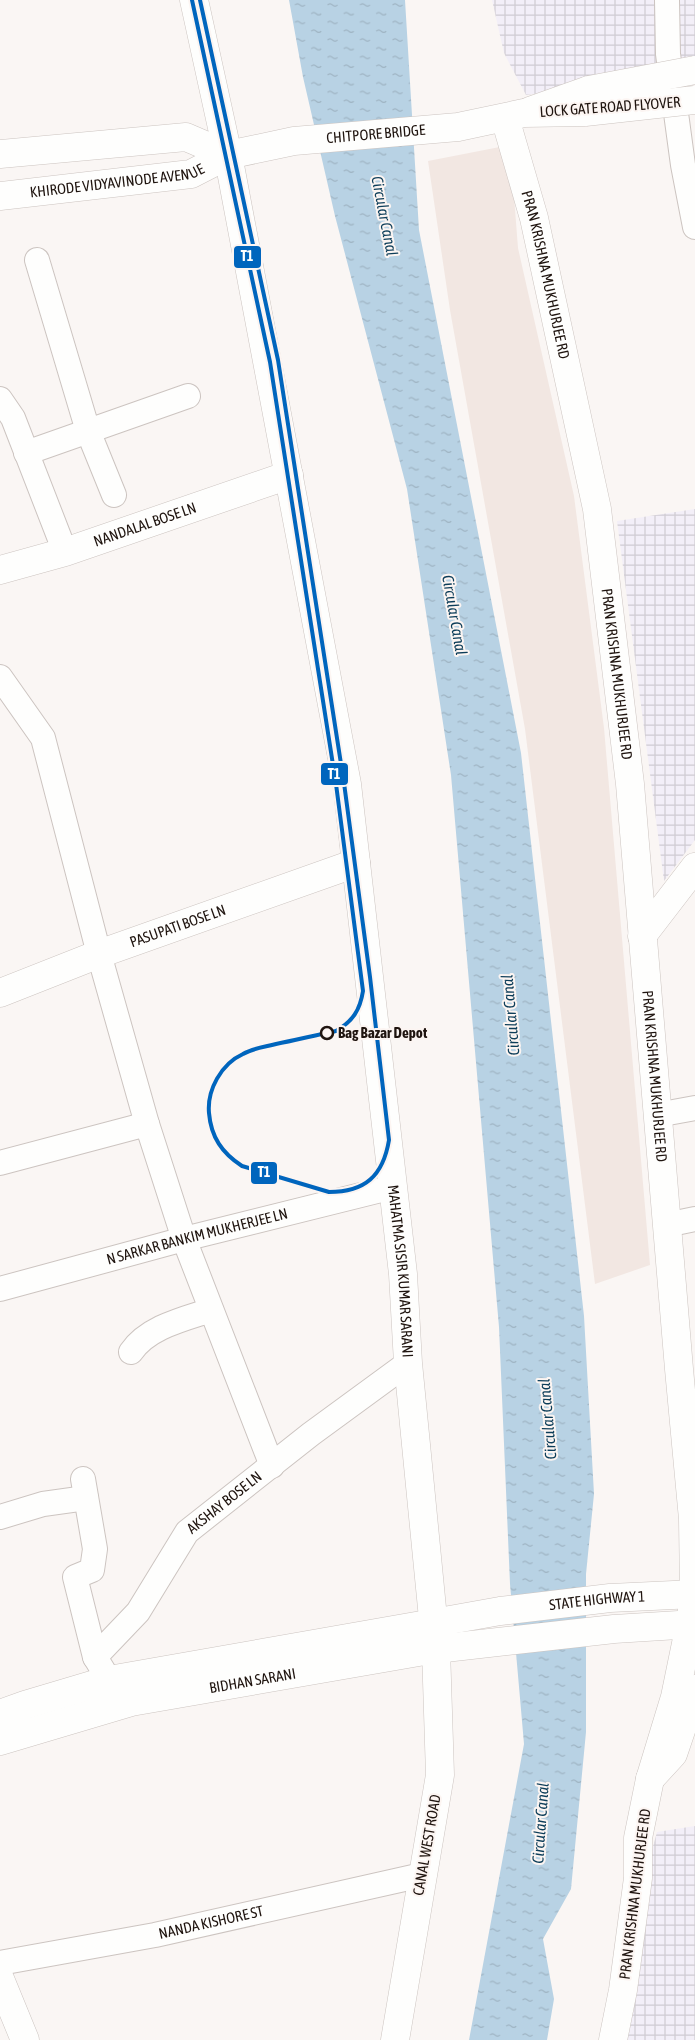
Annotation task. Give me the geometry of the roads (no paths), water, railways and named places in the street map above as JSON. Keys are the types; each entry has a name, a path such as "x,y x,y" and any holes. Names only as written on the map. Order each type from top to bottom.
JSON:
{"main road":[{"name":"MAHATMA SISIR KUMAR SARANI","path":"194,0 228,155 347,784 404,1274 408,1363 436,1649"},
{"path":"587,101 695,70"},
{"name":"LOCK GATE ROAD FLYOVER","path":"458,127 587,101 695,100"},
{"name":"PRAN KRISHNA MUKHURJEE RD","path":"515,116 534,218 597,509 630,784 666,1225 694,1520 692,1624 675,1697 650,1779 638,1838 638,1878 623,1990 613,2040"},
{"name":"CHITPORE BRIDGE","path":"228,155 294,141 458,127"},
{"path":"0,154 186,137 228,155"},
{"name":"KHIRODE VIDYAVINODE AVENUE","path":"0,196 191,174 228,155"},
{"name":"NANDALAL BOSE LN","path":"0,570 66,552 289,475"},
{"name":"PASUPATI BOSE LN","path":"0,993 99,954 356,863"},
{"path":"642,936 695,867"},
{"name":"STATE HIGHWAY 1","path":"500,1611 610,1598 694,1594"},
{"name":"BIDHAN SARANI","path":"0,1714 110,1680 500,1611"},
{"name":"STATE HIGHWAY 1","path":"509,1640 614,1629 692,1624"},
{"name":"BIDHAN SARANI","path":"0,1741 114,1707 436,1649 509,1640"},
{"name":"CANAL WEST ROAD","path":"394,2040 440,1775 436,1649"},
{"path":"650,1779 673,1754 695,1689"},
{"path":"0,1979 25,2040"}],"street":[{"path":"667,0 668,54 683,165 695,227"},
{"path":"37,260 88,431 114,494"},
{"path":"26,453 188,396"},
{"path":"2,407 13,418 66,552"},
{"path":"0,677 43,738 99,954 147,1124 184,1239 272,1466"},
{"path":"657,1116 695,1108"},
{"path":"0,1163 147,1124"},
{"name":"N SARKAR BANKIM MUKHERJEE LN","path":"0,1289 184,1239 393,1187"},
{"path":"666,1225 695,1219"},
{"path":"131,1352 136,1345 157,1330 211,1310"},
{"name":"AKSHAY BOSE LN","path":"95,1657 138,1612 187,1532 408,1363"},
{"path":"0,1517 43,1504 85,1488 95,1548 92,1570 75,1577 95,1657 110,1680 114,1707"},
{"name":"NANDA KISHORE ST","path":"0,1963 155,1935 422,1875"}],"water":[{"name":"Circular Canal","path":"289,0 405,0 419,230 521,753 584,1316 594,1494 586,1574 586,1732 571,1889 543,1939 554,1999 547,2040 469,2040 524,1744 510,1584 499,1327 451,775 407,489 335,216 303,77"}],"place":[{"name":"Bag Bazar Depot","path":"327,1033"}]}
